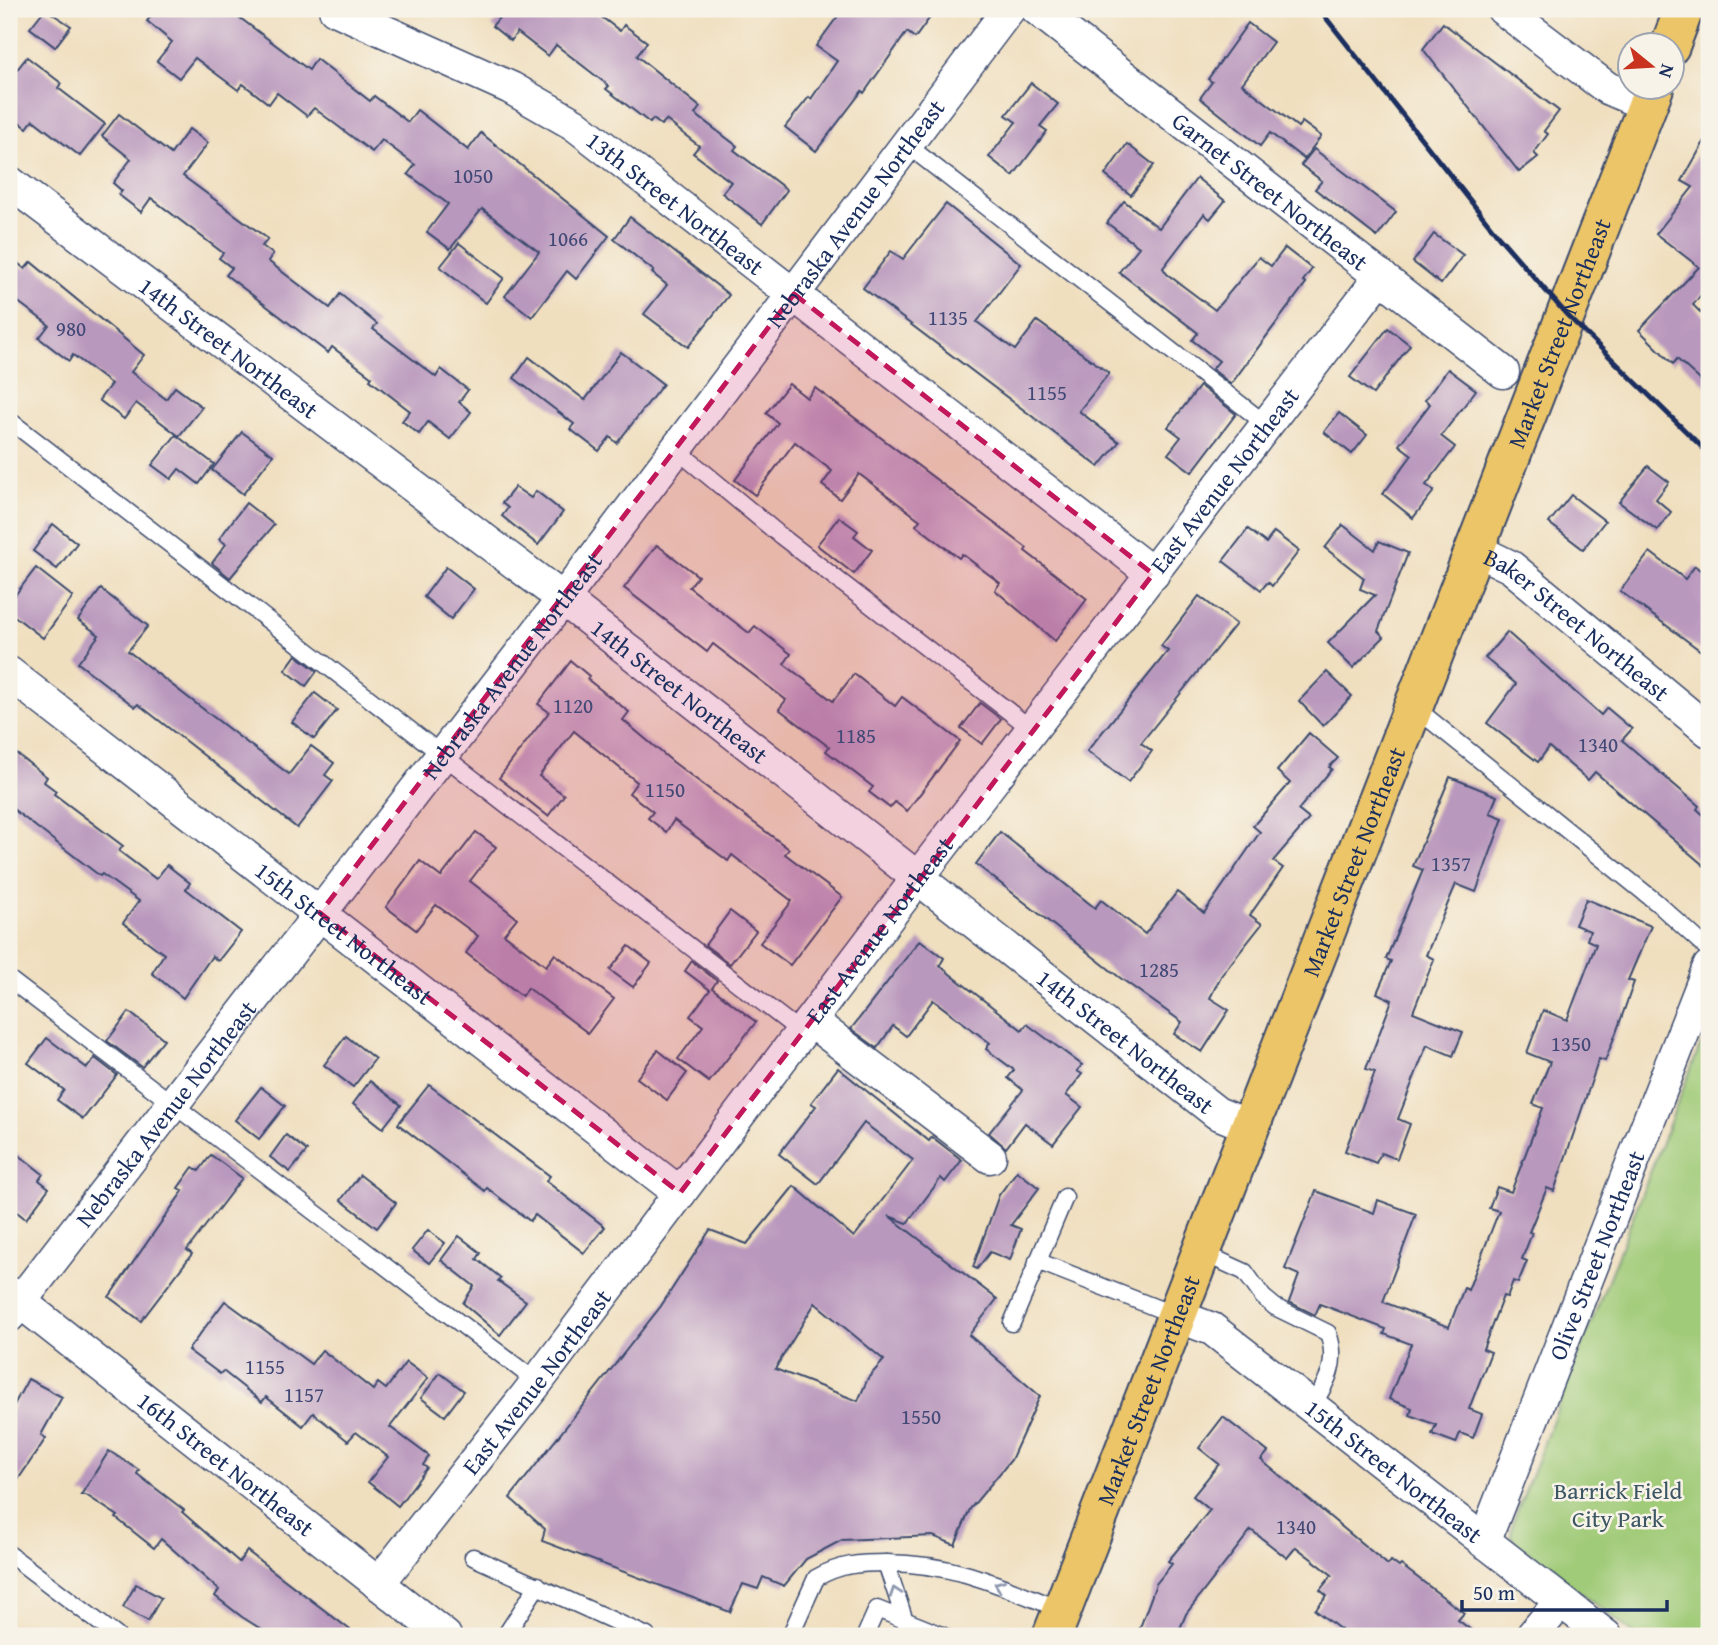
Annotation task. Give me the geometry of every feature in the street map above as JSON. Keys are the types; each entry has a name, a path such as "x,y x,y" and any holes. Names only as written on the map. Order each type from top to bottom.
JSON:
{"main road":[{"path":"1675,32 1684,9"},
{"name":"Market Street Northeast","path":"1057,1623 1648,102"}],"street":[{"name":"13th Street Northeast","path":"335,9 511,88 573,124 1153,574"},
{"name":"Nebraska Avenue Northeast","path":"12,1304 172,1105 563,599 1009,9"},
{"name":"Garnet Street Northeast","path":"1037,9 1503,372"},
{"path":"1503,9 1607,88 1616,90"},
{"name":"14th Street Northeast","path":"9,182 563,599 1217,1113 1248,1126"},
{"name":"East Avenue Northeast","path":"378,1584 537,1382 1381,276"},
{"name":"Baker Street Northeast","path":"1474,549 1511,568 1709,731"},
{"name":"15th Street Northeast","path":"9,673 680,1193"},
{"name":"Olive Street Northeast","path":"1484,1542 1709,967"},
{"path":"806,1027 990,1157"},
{"name":"16th Street Northeast","path":"12,1304 445,1636"},
{"name":"15th Street Northeast","path":"1177,1316 1212,1329 1606,1636"},
{"path":"1532,1636 1561,1601"}],"lane":[{"path":"907,145 1267,425"},
{"path":"9,420 443,754 806,1027"},
{"path":"677,450 781,536 1033,730"},
{"path":"1413,706 1656,901 1709,950"},
{"path":"9,979 537,1382"},
{"path":"1012,1323 1065,1197"},
{"path":"1201,1252 1245,1272 1263,1297 1275,1307 1328,1333 1334,1357 1330,1376 1311,1408"},
{"path":"1037,1261 1177,1316"},
{"path":"9,1554 117,1636"},
{"path":"472,1556 647,1636"},
{"path":"790,1636 816,1578 849,1563 919,1563 963,1571 1057,1623"},
{"path":"886,1563 905,1621"},
{"path":"505,1636 538,1585"},
{"path":"865,1636 877,1609 944,1636"}],"highlighted area":[{"path":"794,294 1153,574 680,1193 320,913"}],"green space":[{"name":"Barrick Field City Park","path":"1709,1023 1709,1636 1637,1636 1515,1542 1511,1535 1512,1524"}],"building":[{"path":"45,9 71,26 55,47 30,28"},
{"path":"157,9 228,9 309,70 316,59 370,101 374,96 408,122 417,110 468,150 481,133 609,236 576,279 567,271 532,317 505,296 539,252 482,209 450,249 427,232 448,204 408,174 415,165 382,140 372,152 314,108 307,116 277,93 269,104 243,84 238,90 195,58 179,78 157,61 172,42 147,21"},
{"path":"487,9 591,9 620,31 624,25 647,42 637,56 700,107 695,114 737,146 734,150 787,190 762,224 722,193 731,182 693,153 699,146 666,120 661,125 653,119 650,123 606,89 609,86 556,45 548,56 517,32 511,41 492,26 499,18"},
{"path":"843,9 936,9 915,38 907,32 864,93 862,91 816,151 785,127 809,97 811,99 837,61 816,46"},
{"path":"1248,23 1273,42 1242,84 1298,127 1302,122 1321,136 1304,159 1270,133 1260,146 1200,98 1212,82 1208,79"},
{"path":"1443,23 1559,111 1544,131 1548,134 1534,153 1538,157 1519,172 1423,49"},
{"path":"27,57 61,83 58,88 105,124 80,156 33,120 27,128 9,114 9,80"},
{"path":"1031,83 1058,104 1040,126 1047,131 1013,176 989,157 1016,122 1006,115"},
{"path":"119,114 171,154 189,129 208,143 183,176 268,239 262,246 273,254 268,261 330,308 340,294 377,324 373,329 436,377 441,369 468,390 459,402 471,412 450,439 428,422 419,434 402,421 410,411 370,380 372,377 332,347 328,353 226,275 232,268 219,258 223,253 151,198 141,212 119,195 122,191 113,183 131,159 102,136"},
{"path":"1709,133 1709,285 1693,305 1709,321 1709,388 1677,359 1673,364 1639,330 1699,267 1656,234 1693,187 1682,181"},
{"path":"1127,144 1154,165 1131,195 1105,175"},
{"path":"1314,149 1396,212 1377,237 1315,189 1322,181 1301,165"},
{"path":"1197,178 1225,201 1210,219 1204,214 1163,268 1167,274 1215,310 1259,257 1271,266 1285,248 1312,269 1303,281 1306,283 1231,384 1212,369 1219,361 1192,340 1198,333 1119,272 1139,247 1107,223 1124,201 1159,228"},
{"path":"946,204 1021,264 977,322 1015,350 1037,321 1109,373 1079,411 1119,442 1099,467 863,288 891,251 903,259"},
{"path":"630,217 729,295 688,347 644,314 667,285 614,239"},
{"path":"1434,234 1463,255 1441,284 1413,262"},
{"path":"459,243 504,278 486,303 440,267"},
{"path":"9,256 25,269 31,262 144,355 131,372 166,399 175,387 202,407 179,436 136,403 124,419 99,400 111,384 73,355 69,361 39,338 49,325 9,295"},
{"path":"1388,328 1410,345 1373,394 1350,377"},
{"path":"621,352 663,384 617,443 610,437 599,451 570,429 574,424 514,378 529,357 585,400"},
{"path":"1448,369 1476,390 1441,436 1455,447 1426,485 1434,491 1413,518 1383,494 1412,455 1399,445 1430,404 1425,400"},
{"path":"789,384 807,398 815,388 1027,548 1025,551 1087,599 1055,641 995,590 1000,583 962,554 959,558 916,525 920,520 859,474 840,499 822,485 832,471 795,442 755,495 735,480 778,423 766,413"},
{"path":"1200,386 1236,414 1192,472 1168,454 1181,437 1168,427"},
{"path":"1339,413 1367,435 1352,454 1324,432"},
{"path":"242,432 273,455 243,494 212,470"},
{"path":"176,435 214,464 199,484 179,469 171,479 152,465"},
{"path":"1648,466 1669,482 1656,499 1671,512 1657,530 1619,502"},
{"path":"515,487 531,498 536,491 563,512 538,545 502,516 508,508 502,503"},
{"path":"1571,495 1605,521 1583,549 1549,523"},
{"path":"246,503 274,525 230,578 212,563 226,544 219,539"},
{"path":"839,517 858,531 854,536 872,550 854,574 817,545"},
{"path":"53,524 77,543 57,569 33,551"},
{"path":"1343,525 1375,550 1379,541 1408,553 1378,631 1384,637 1353,668 1328,643 1375,595 1360,589 1364,578 1325,548"},
{"path":"1248,529 1266,543 1274,532 1299,551 1272,586 1268,582 1261,590 1223,561"},
{"path":"657,545 698,576 689,587 749,633 755,626 791,654 784,664 833,701 854,674 895,706 902,697 960,741 907,811 895,802 890,808 869,792 873,787 826,751 829,747 779,709 786,700 713,644 707,652 624,588"},
{"path":"1650,552 1685,579 1695,566 1709,577 1709,657 1620,591"},
{"path":"446,567 474,589 451,619 424,597"},
{"path":"36,568 73,597 43,638 9,612 9,603"},
{"path":"101,589 148,626 128,651 242,739 289,774 311,746 334,763 325,775 333,781 297,828 138,704 135,707 78,663 99,635 78,620"},
{"path":"1199,596 1236,624 1141,743 1152,751 1128,782 1087,751 1168,651 1161,646"},
{"path":"1507,632 1601,715 1607,708 1632,729 1622,740 1699,806 1697,809 1709,820 1709,870 1595,772 1588,780 1549,747 1538,762 1487,723 1516,684 1485,658"},
{"path":"296,655 317,671 306,686 285,670"},
{"path":"571,661 589,676 587,679 629,712 623,720 673,762 789,849 785,854 842,897 790,965 760,943 792,901 732,855 728,861 674,820 666,832 648,818 653,812 629,793 637,782 574,731 539,776 564,795 548,816 499,778 549,712 538,704"},
{"path":"1327,672 1352,696 1323,726 1299,701"},
{"path":"315,693 337,710 314,739 292,722"},
{"path":"980,703 1001,719 982,744 961,728"},
{"path":"1309,733 1338,758 1298,810 1309,819 1273,861 1283,868 1250,915 1262,924 1221,976 1210,998 1229,1010 1202,1052 1174,1034 1182,1022 1119,977 976,864 1000,832 1095,908 1101,900 1145,934 1177,892 1204,913 1260,832 1253,826 1290,783 1277,771"},
{"path":"9,748 47,777 44,782 56,791 54,794 123,846 119,851 156,879 167,865 190,883 186,889 241,932 218,961 212,956 183,998 152,973 164,954 123,923 139,901 102,874 100,876 9,806"},
{"path":"1450,777 1497,796 1490,813 1503,818 1476,892 1456,884 1426,955 1434,959 1413,1012 1463,1032 1453,1056 1427,1045 1398,1119 1410,1124 1397,1159 1381,1153 1376,1163 1345,1151 1375,1072 1366,1069 1392,1000 1377,993 1391,961 1386,959 1423,870 1413,866"},
{"path":"476,832 496,847 470,881 517,918 504,934 546,966 555,954 614,999 588,1033 528,988 522,996 466,953 478,936 436,905 416,930 386,907 420,861 441,877"},
{"path":"1586,899 1651,926 1628,980 1634,982 1616,1033 1605,1061 1599,1059 1554,1191 1547,1188 1529,1232 1532,1233 1522,1259 1527,1261 1518,1283 1513,1281 1507,1297 1503,1296 1483,1349 1491,1352 1469,1409 1482,1414 1473,1438 1460,1433 1456,1443 1432,1434 1436,1425 1410,1415 1412,1408 1389,1399 1411,1344 1384,1334 1386,1329 1320,1304 1315,1315 1289,1302 1299,1275 1285,1269 1316,1191 1374,1213 1378,1200 1416,1214 1383,1302 1449,1327 1464,1288 1468,1290 1499,1211 1489,1208 1497,1187 1511,1192 1543,1108 1533,1104 1550,1062 1527,1053 1543,1010 1567,1020 1596,944 1587,940 1590,931 1575,925"},
{"path":"730,911 756,931 730,964 705,945"},
{"path":"920,940 944,958 940,965 950,974 1022,1030 1027,1024 1082,1065 1077,1071 1082,1074 1066,1095 1082,1107 1053,1144 1025,1123 1006,1148 989,1133 1023,1090 1008,1078 1014,1070 986,1049 990,1043 933,1000 906,1036 893,1026 877,1048 851,1029"},
{"path":"629,946 651,963 633,987 610,970"},
{"path":"692,961 717,981 712,988 756,1022 709,1082 678,1059 703,1026 690,1016 710,990 685,971"},
{"path":"129,1012 164,1039 142,1067 107,1041"},
{"path":"346,1036 375,1059 353,1087 324,1065"},
{"path":"47,1038 87,1068 95,1058 117,1075 83,1119 57,1100 64,1090 28,1063"},
{"path":"658,1050 687,1073 667,1100 637,1078"},
{"path":"838,1068 929,1141 932,1137 962,1160 945,1182 941,1178 907,1223 889,1216 997,1299 969,1335 1040,1396 1011,1460 970,1509 955,1545 933,1536 842,1540 806,1559 784,1586 763,1577 758,1589 743,1584 730,1612 542,1541 545,1529 510,1498 661,1306 710,1230 747,1244 794,1186 854,1237 913,1160 864,1123 818,1184 779,1154 816,1106 811,1103","holes":["815,1303 884,1360 868,1378 858,1401 775,1369"]},
{"path":"370,1081 401,1105 383,1128 353,1104"},
{"path":"429,1085 550,1176 546,1181 605,1227 584,1253 535,1215 530,1221 487,1188 485,1191 398,1124"},
{"path":"261,1087 285,1106 259,1139 235,1120"},
{"path":"286,1135 307,1151 290,1172 270,1157"},
{"path":"9,1147 43,1174 39,1180 49,1188 26,1219 9,1206"},
{"path":"211,1155 242,1178 187,1250 192,1254 141,1321 109,1297 183,1191 178,1188 193,1167 199,1171"},
{"path":"1017,1171 1039,1188 1011,1225 1021,1229 1010,1260 990,1252 977,1269 973,1267 999,1195"},
{"path":"360,1175 396,1203 377,1228 341,1200"},
{"path":"428,1230 445,1243 429,1263 412,1250"},
{"path":"459,1236 481,1253 477,1259 501,1278 498,1281 526,1301 500,1335 463,1303 474,1286 441,1260"},
{"path":"225,1301 311,1364 322,1350 373,1390 378,1383 386,1389 406,1362 428,1378 390,1427 429,1456 423,1465 427,1468 398,1506 368,1482 388,1457 356,1432 348,1441 313,1413 303,1426 266,1397 262,1402 223,1371 220,1374 188,1350"},
{"path":"440,1373 464,1391 445,1416 421,1398"},
{"path":"28,1379 62,1397 41,1435 46,1438 9,1493 9,1414"},
{"path":"1223,1417 1268,1452 1261,1460 1388,1565 1391,1561 1399,1567 1401,1565 1464,1613 1458,1620 1479,1636 1349,1636 1315,1610 1327,1596 1320,1590 1332,1575 1296,1547 1287,1558 1251,1530 1186,1614 1177,1636 1137,1636 1156,1584 1172,1564 1168,1561 1210,1510 1193,1496 1219,1464 1199,1448"},
{"path":"109,1451 139,1470 137,1474 184,1510 182,1512 239,1562 247,1551 358,1636 272,1636 242,1617 215,1596 219,1590 161,1539 154,1548 116,1518 118,1516 86,1495 81,1495"},
{"path":"136,1584 161,1598 148,1621 123,1607"}],"railway":[{"path":"1319,9 1499,237 1567,315 1709,454"}]}
